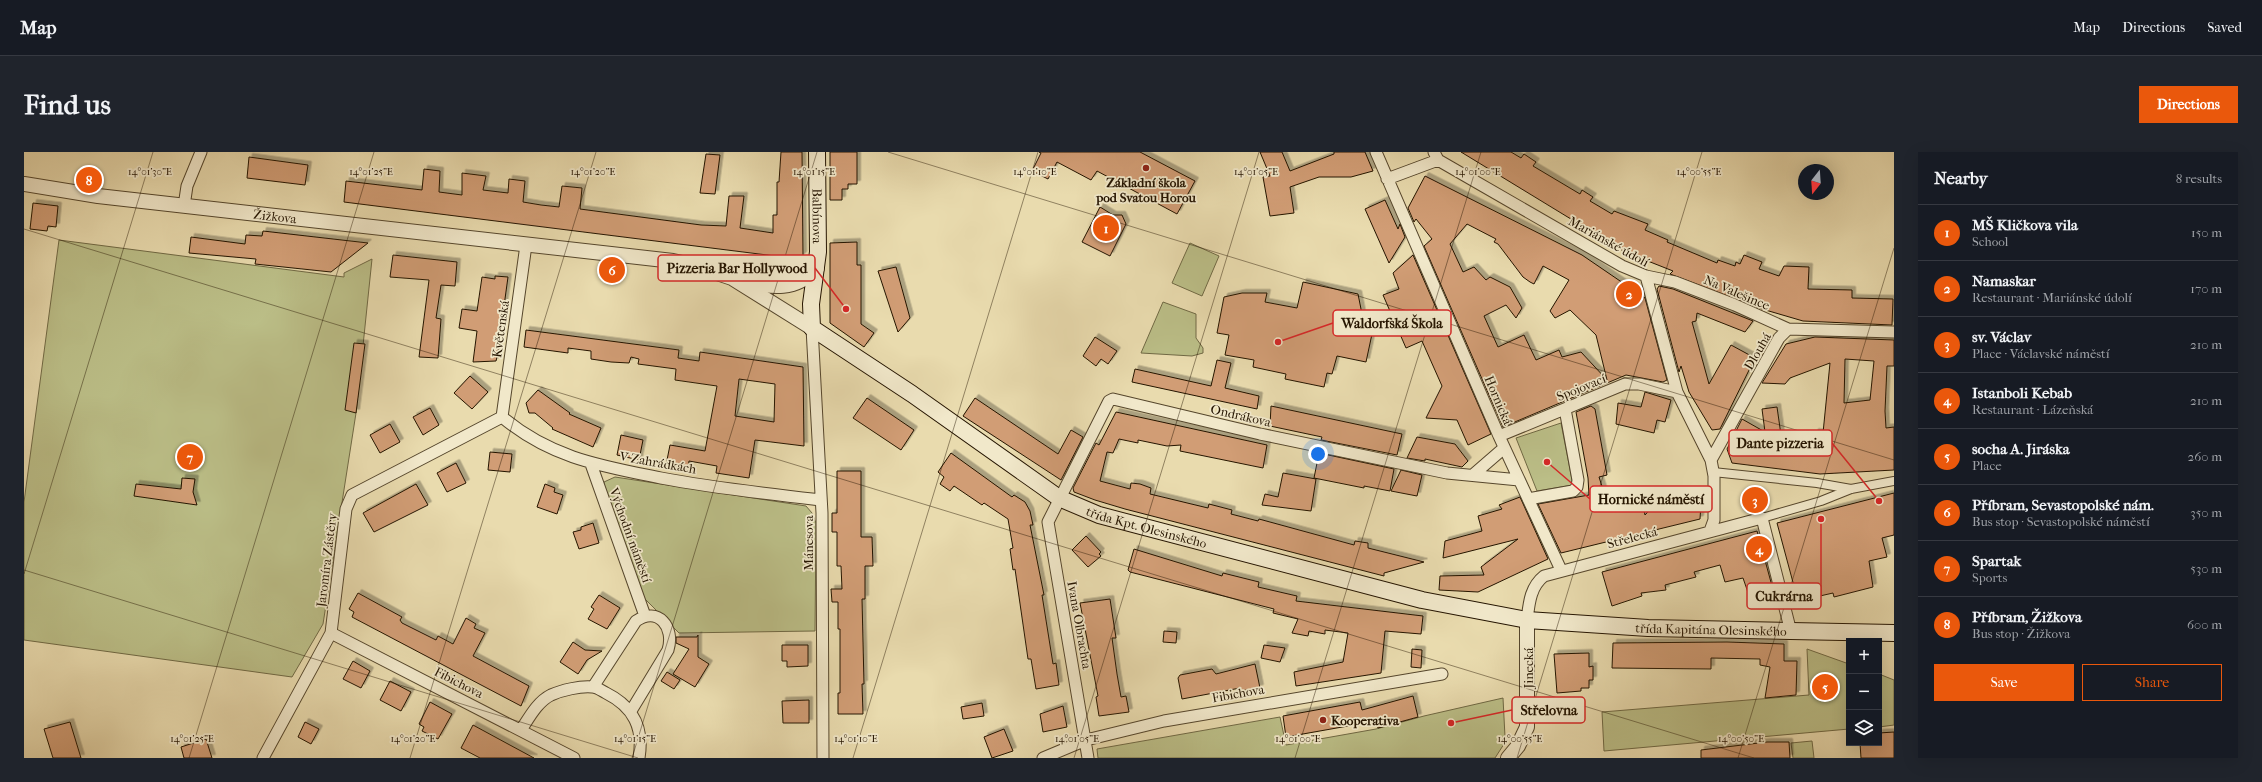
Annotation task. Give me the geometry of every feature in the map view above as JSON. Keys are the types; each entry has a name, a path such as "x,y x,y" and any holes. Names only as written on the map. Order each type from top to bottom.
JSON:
{"main road":[{"name":"Balbínova","path":"812,328 811,304 817,268 817,152"},
{"name":"třída Kpt. Olesinského","path":"812,328 912,394 1059,498 1078,508 1099,515 1414,598 1528,620"},
{"name":"třída Kapitána Olesinského","path":"1528,620 1648,628 1894,633"}],"street":[{"path":"184,206 187,186 201,152"},
{"name":"Hornická","path":"1376,152 1504,448 1561,570"},
{"path":"1387,179 1436,156"},
{"name":"Mariánské údolí","path":"1436,156 1622,266 1646,276 1677,392 1711,460 1713,472 1714,520 1710,531"},
{"name":"Žižkova","path":"24,184 98,196 673,261 696,266 732,278"},
{"name":"Květenská","path":"502,417 526,245"},
{"path":"732,278 764,285 788,286 808,278 817,268"},
{"name":"Na Valešince","path":"1646,276 1675,282 1788,328"},
{"path":"732,278 812,328"},
{"name":"Mánesova","path":"812,328 821,500 822,758"},
{"name":"Dlouhá","path":"1711,460 1779,338 1788,328 1894,332"},
{"name":"Spojovací","path":"1499,436 1625,384 1639,384 1677,392"},
{"name":"Ondrákova","path":"1059,498 1106,405 1113,399 1260,434 1447,473 1474,474 1519,480"},
{"path":"1528,499 1573,491 1577,487 1578,480 1565,409"},
{"name":"V Zahrádkách","path":"502,417 517,429 538,442 591,464 740,490 821,500"},
{"name":"Jaromíra Zástěry","path":"263,758 331,633 346,509 352,495 502,417"},
{"path":"1474,474 1504,448"},
{"name":"Východní náměstí","path":"591,464 645,616"},
{"path":"1713,472 1818,483 1851,489"},
{"path":"1791,632 1762,518 1821,502 1851,489 1894,481"},
{"name":"Ivana Olbrachta","path":"1059,498 1048,522 1088,758"},
{"name":"Střelecká","path":"1561,570 1762,518"},
{"path":"1528,620 1530,598 1538,581 1544,576 1561,570"},
{"path":"593,687 636,622 645,616 654,616 663,621 670,630 671,640 668,650 631,711"},
{"name":"Jinecká","path":"1508,758 1518,746 1527,727 1528,620"},
{"name":"Fibichova","path":"331,633 574,758"},
{"name":"Fibichova","path":"1043,758 1086,740 1164,721 1442,674"},
{"path":"521,730 534,710 550,696 570,689 593,687 615,698 631,711 637,725 641,744 639,758"}],"green space":[{"path":"59,240 344,277 344,273 372,259 356,413 323,624 292,677 24,640 24,502"},
{"path":"1190,243 1219,256 1202,296 1172,283"},
{"path":"1163,302 1196,314 1196,338 1203,348 1203,353 1192,356 1141,353"},
{"path":"1561,423 1573,485 1537,491 1516,438"},
{"path":"615,477 806,506 812,513 816,523 815,631 679,633 644,598 604,488 604,482"},
{"path":"1807,649 1846,663 1846,729 1604,751 1602,712 1809,695"},
{"path":"1882,675 1894,680 1894,725 1882,727"},
{"path":"1503,698 1505,737 1504,744 1495,758 1098,758 1097,749 1280,717 1286,745 1376,729 1424,716"},
{"path":"1812,741 1814,758 1793,758 1791,743"}],"building":[{"path":"781,152 802,152 803,255 799,259 344,202 346,181 422,190 424,169 440,171 439,192 462,195 462,173 486,176 483,190 508,193 509,179 525,181 523,202 559,207 562,186 582,188 580,209 701,225 726,226 729,196 744,196 740,228 773,233 773,215 777,215 777,182 779,182"},
{"path":"830,152 857,152 857,184 848,184 848,189 842,189 842,200 830,200"},
{"path":"1039,152 1140,152 1195,181 1177,214 1097,171 1091,180 1057,162 1048,179 1032,171 1041,153"},
{"path":"1260,152 1282,152 1290,171 1334,154 1334,152 1365,152 1373,171 1351,177 1319,177 1290,187 1294,213 1270,216 1263,177 1270,176"},
{"path":"1461,152 1511,152 1521,158 1524,154 1536,162 1533,166 1580,194 1582,190 1593,197 1590,201 1612,214 1614,211 1648,224 1645,230 1668,240 1667,242 1717,263 1718,260 1735,266 1736,262 1740,264 1744,255 1762,262 1759,269 1779,276 1784,266 1809,267 1808,289 1852,290 1852,298 1893,299 1892,325 1803,321 1762,309 1670,274 1673,271 1625,252"},
{"path":"706,154 720,155 715,194 700,193"},
{"path":"249,157 308,165 305,185 247,178"},
{"path":"1425,176 1582,255 1645,298 1667,380 1663,382 1626,375 1503,427 1424,246 1432,239 1416,219 1414,222 1408,208","holes":["1467,224 1496,239 1494,242 1498,244 1523,277 1530,282 1534,284 1543,266 1569,280 1550,311 1555,318 1570,310 1596,335 1607,380 1581,352 1562,357 1559,350 1536,360 1524,335 1498,347 1484,316 1506,305 1516,318 1522,308 1510,287 1490,277 1486,280 1474,267 1463,272 1450,244"]},
{"path":"1385,200 1398,229 1400,224 1405,237 1389,263 1365,209"},
{"path":"33,203 58,206 56,227 48,226 47,231 30,229"},
{"path":"1100,207 1113,215 1122,215 1126,224 1110,256 1082,242"},
{"path":"263,231 368,243 331,272 255,264 256,259 189,253 191,237 245,244 246,235 262,236"},
{"path":"857,242 857,265 861,265 861,324 874,333 864,347 830,323 830,243"},
{"path":"393,255 457,262 455,286 441,285 436,318 441,319 438,358 419,357 429,280 390,277"},
{"path":"1413,255 1491,434 1468,445 1457,420 1426,418 1442,386 1422,341 1406,348 1383,295 1399,289 1393,273"},
{"path":"896,267 910,318 898,332 878,271"},
{"path":"495,276 508,277 496,361 473,362 477,331 459,328 462,309 477,311 482,277 495,279"},
{"path":"1303,282 1358,294 1362,314 1362,332 1372,334 1366,362 1337,356 1332,374 1327,373 1324,387 1285,379 1286,374 1253,367 1254,360 1225,355 1229,335 1217,333 1224,297 1242,293 1267,293 1265,302 1297,308"},
{"path":"1659,286 1673,289 1753,321 1745,332 1697,313 1696,321 1692,322 1709,384 1731,345 1755,358 1720,429 1712,430 1689,392 1681,366 1679,372 1657,289"},
{"path":"526,330 679,350 678,358 699,361 700,352 803,367 804,446 755,440 749,478 716,473 717,466 689,461 688,469 666,465 670,445 705,451 717,386 675,380 676,369 638,364 639,359 631,357 629,363 611,362 591,359 591,351 568,348 568,353 524,347","holes":["739,379 775,384 774,422 735,416"]},
{"path":"1095,337 1117,351 1108,364 1101,359 1096,366 1083,356"},
{"path":"1815,337 1894,340 1894,366 1887,366 1885,411 1886,428 1894,427 1894,470 1820,474 1732,463 1727,449 1742,419 1765,432 1762,409 1777,407 1782,442 1812,444 1815,432 1823,433 1830,363 1790,378 1785,384 1762,383 1786,344","holes":["1845,359 1874,361 1870,400 1844,403"]},
{"path":"354,343 365,344 356,413 345,410"},
{"path":"1217,360 1231,363 1225,388 1259,396 1257,409 1132,382 1135,369 1211,386"},
{"path":"470,376 488,392 472,409 454,393"},
{"path":"538,390 570,413 569,414 601,428 593,447 552,429 553,428 535,413 529,413 526,403"},
{"path":"1645,392 1671,400 1665,422 1657,420 1654,433 1616,424 1618,403 1641,407"},
{"path":"867,398 914,430 901,450 853,418"},
{"path":"975,398 1058,454 1071,430 1083,437 1061,480 963,416"},
{"path":"1271,406 1402,434 1397,455 1321,440 1322,437 1270,426"},
{"path":"1591,406 1595,409 1607,475 1599,477 1607,502 1641,498 1645,515 1657,502 1680,499 1701,503 1700,519 1561,553 1538,504 1589,495 1588,478 1576,412"},
{"path":"430,408 439,425 423,435 413,417"},
{"path":"1116,412 1267,445 1263,468 1180,451 1181,445 1167,446 1138,440 1138,443 1119,439 1113,453 1107,452 1100,481 1130,489 1131,483 1140,484 1151,488 1150,494 1208,508 1209,504 1232,510 1231,514 1258,521 1259,519 1354,545 1355,541 1368,543 1368,548 1424,562 1384,573 1384,576 1125,509 1074,492 1073,488 1096,443 1099,445"},
{"path":"390,424 400,442 380,453 370,435"},
{"path":"621,435 643,440 639,460 617,455"},
{"path":"1417,437 1455,444 1468,461 1462,467 1425,459 1425,461 1407,458"},
{"path":"490,452 512,454 510,472 488,470"},
{"path":"951,453 1012,497 1014,495 1025,502 1030,511 1033,525 1030,525 1044,595 1042,595 1053,664 1056,663 1059,685 1036,689 1031,659 1028,659 1015,569 1013,570 1010,549 1013,548 1008,519 984,503 982,505 954,486 950,491 940,484 944,477 938,472"},
{"path":"1319,453 1394,469 1390,491 1364,486 1364,488 1314,478"},
{"path":"456,463 466,483 447,492 437,473"},
{"path":"1401,470 1422,475 1417,496 1391,491"},
{"path":"837,471 861,471 861,537 872,537 873,566 865,566 865,599 862,599 864,684 862,684 863,714 838,714 838,693 840,693 840,629 838,629 838,602 832,602 831,589 842,589 841,566 837,566 837,532 832,532 832,513 837,513"},
{"path":"1283,473 1316,479 1311,511 1262,505 1265,494 1278,497"},
{"path":"182,478 195,479 193,492 197,505 134,496 136,484 181,489"},
{"path":"416,484 428,505 374,532 363,513"},
{"path":"545,484 555,488 554,492 563,495 557,514 537,507"},
{"path":"1894,493 1894,535 1882,538 1887,557 1869,561 1873,587 1834,597 1833,593 1798,601 1777,523"},
{"path":"1520,497 1548,559 1478,592 1439,590 1440,576 1484,575 1481,567 1518,539 1443,558 1445,541 1482,531 1478,516 1502,509 1499,505"},
{"path":"593,523 599,543 579,549 573,532 581,530 581,527"},
{"path":"1757,531 1775,597 1752,604 1743,578 1725,582 1720,565 1694,572 1696,577 1665,585 1666,590 1641,593 1642,596 1612,606 1602,572"},
{"path":"1086,536 1101,552 1099,554 1101,556 1088,567 1072,550"},
{"path":"1134,549 1222,576 1223,573 1259,582 1258,587 1297,596 1296,601 1423,616 1421,634 1385,631 1381,673 1296,686 1294,672 1343,662 1348,633 1325,630 1325,634 1309,631 1308,636 1292,633 1298,619 1273,613 1274,609 1130,572 1128,570"},
{"path":"358,593 402,617 400,620 402,623 436,640 438,636 453,644 466,618 476,624 474,628 485,633 473,656 529,686 521,706 352,617 354,612 349,609"},
{"path":"599,595 620,608 607,629 588,619 594,609 591,607"},
{"path":"1110,599 1116,638 1112,638 1117,674 1121,697 1126,696 1129,712 1099,716 1096,697 1098,696 1080,603"},
{"path":"1164,631 1177,632 1176,643 1163,642"},
{"path":"698,635 698,657 709,664 695,687 673,674 689,649 676,643 676,637 697,637"},
{"path":"573,642 585,650 602,651 587,660 578,674 560,662"},
{"path":"1727,642 1784,644 1784,661 1797,661 1796,695 1765,698 1770,667 1760,665 1760,659 1711,658 1711,669 1612,668 1613,643"},
{"path":"782,645 808,645 808,666 787,667 787,661 782,661"},
{"path":"1264,645 1285,648 1280,662 1261,658"},
{"path":"1412,649 1422,650 1421,668 1411,667"},
{"path":"1589,653 1589,667 1593,666 1593,680 1589,680 1589,688 1581,688 1581,691 1557,693 1554,654"},
{"path":"353,661 370,671 361,688 343,679"},
{"path":"1255,664 1260,688 1240,691 1240,688 1182,699 1178,678 1180,675 1212,669 1216,674"},
{"path":"667,672 680,680 674,689 661,681"},
{"path":"390,681 411,692 401,711 380,700"},
{"name":"Kooperativa","path":"1413,696 1418,717 1378,728 1376,721 1286,737 1283,716 1360,702 1362,710"},
{"path":"809,700 809,723 783,723 782,701"},
{"path":"430,702 452,714 438,739 422,731 424,727 419,724"},
{"path":"982,703 984,716 963,719 961,707"},
{"path":"1063,706 1067,727 1043,732 1040,714"},
{"path":"70,722 81,758 53,758 44,729"},
{"path":"305,722 319,729 311,744 298,737"},
{"path":"473,725 534,758 480,758 461,748"},
{"path":"1004,729 1013,751 992,758 984,737"},
{"path":"1894,732 1894,758 1861,758 1860,746 1882,746 1882,733"},
{"path":"206,739 212,758 184,758 181,747"},
{"path":"1767,742 1789,742 1790,758 1701,758 1701,750"}],"place":[{"name":"Základní škola pod Svatou Horou","path":"1146,168"},
{"name":"Příbram, Žižkova","path":"89,180"},
{"name":"MŠ Kličkova vila","path":"1106,228"},
{"name":"Příbram, Sevastopolské nám.","path":"612,270"},
{"name":"Namaskar","path":"1629,294"},
{"name":"Pizzeria Bar Hollywood","path":"846,309"},
{"name":"Waldorfská Škola","path":"1278,342"},
{"name":"Spartak","path":"190,457"},
{"name":"Hornické náměstí","path":"1547,462"},
{"name":"sv. Václav","path":"1755,500"},
{"name":"Dante pizzeria","path":"1879,501"},
{"name":"Cukrárna","path":"1821,519"},
{"name":"Istanboli Kebab","path":"1759,549"},
{"name":"socha A. Jiráska","path":"1825,687"},
{"name":"Kooperativa","path":"1323,720"},
{"name":"Střelovna","path":"1451,723"}]}
